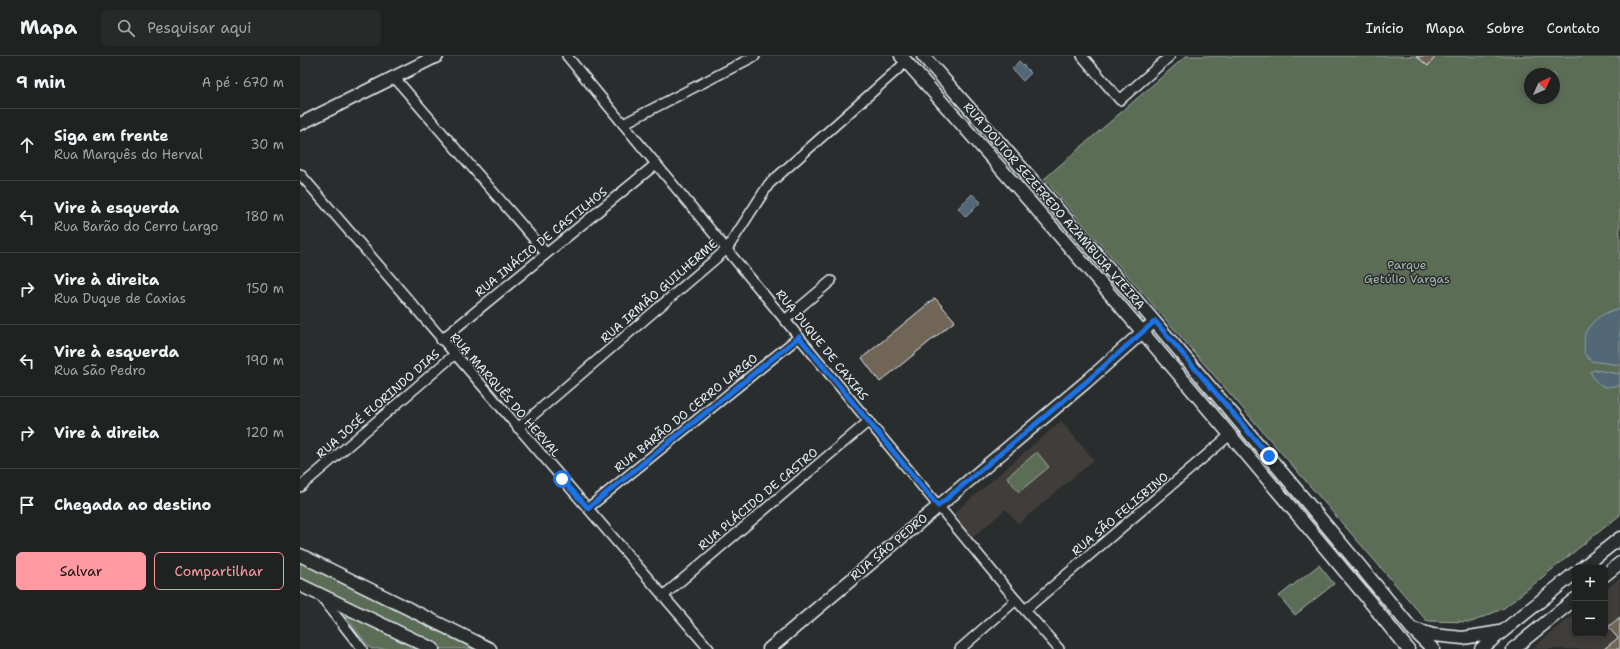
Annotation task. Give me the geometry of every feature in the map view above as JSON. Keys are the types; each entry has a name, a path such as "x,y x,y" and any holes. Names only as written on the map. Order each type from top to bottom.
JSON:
{"main road":[{"path":"300,124 437,56"},
{"name":"RUA DOUTOR SEZEFREDO AZAMBUJA VIEIRA","path":"922,56 1092,247 1412,629 1433,649"},
{"name":"RUA DOUTOR SEZEFREDO AZAMBUJA VIEIRA","path":"904,59 1142,332 1353,580 1408,649"},
{"name":"RUA SÃO PEDRO","path":"769,649 1086,382 1155,321"},
{"path":"1586,565 1620,538"},
{"path":"300,555 490,649"},
{"path":"1608,573 1620,563"},
{"path":"1481,649 1500,632 1572,575"},
{"path":"300,585 320,596 433,649"},
{"path":"1513,649 1573,601"},
{"path":"1412,629 1433,635 1463,638 1500,632"}],"street":[{"name":"RUA DUQUE DE CAXIAS","path":"567,56 938,506 1059,649"},
{"path":"623,124 755,56"},
{"path":"1082,56 1120,100 1170,56"},
{"name":"RUA IRMÃO GUILHERME","path":"518,428 727,250 769,184 904,59"},
{"path":"394,77 546,253"},
{"name":"RUA INÁCIO DE CASTILHOS","path":"441,340 656,164"},
{"name":"RUA MARQUÊS DO HERVAL","path":"300,174 441,340 588,508 708,649"},
{"path":"785,320 831,281"},
{"name":"RUA BARÃO DO CERRO LARGO","path":"588,508 799,337"},
{"name":"RUA JOSÉ FLORINDO DIAS","path":"300,487 454,355"},
{"name":"RUA PLÁCIDO DE CASTRO","path":"663,596 869,421"},
{"name":"RUA SÃO FELISBINO","path":"1025,610 1230,436"},
{"path":"320,596 362,649"},
{"path":"960,649 1016,600"}],"shaded area":[{"path":"1061,421 1094,460 1018,524 1006,509 972,538 952,515"},
{"path":"1620,578 1620,649 1531,649 1572,616 1572,637 1608,637 1608,588"}],"green space":[{"name":"Parque Getúlio Vargas","path":"1186,56 1620,56 1620,515 1504,608 1472,622 1427,621 1044,179"},
{"path":"1037,452 1049,467 1019,492 1007,477"},
{"path":"300,562 474,649 440,649 300,580"},
{"path":"1319,565 1334,584 1295,615 1279,596"},
{"path":"340,609 419,649 371,649"}],"water":[{"path":"1019,61 1031,73 1023,81 1012,69"},
{"path":"972,194 981,202 966,217 958,208"},
{"path":"1620,309 1620,365 1591,361 1584,353 1586,331 1592,323 1601,316 1610,311"},
{"path":"1595,370 1620,374 1620,385 1610,387 1602,386 1590,372"}],"building":[{"path":"1416,56 1436,56 1428,66"},
{"path":"935,298 955,321 880,382 862,358"},
{"path":"1620,617 1620,649 1604,649 1618,638 1608,627"}],"route":[{"path":"562,479 588,508 799,337 938,506 1086,382 1155,321 1269,456"}]}
